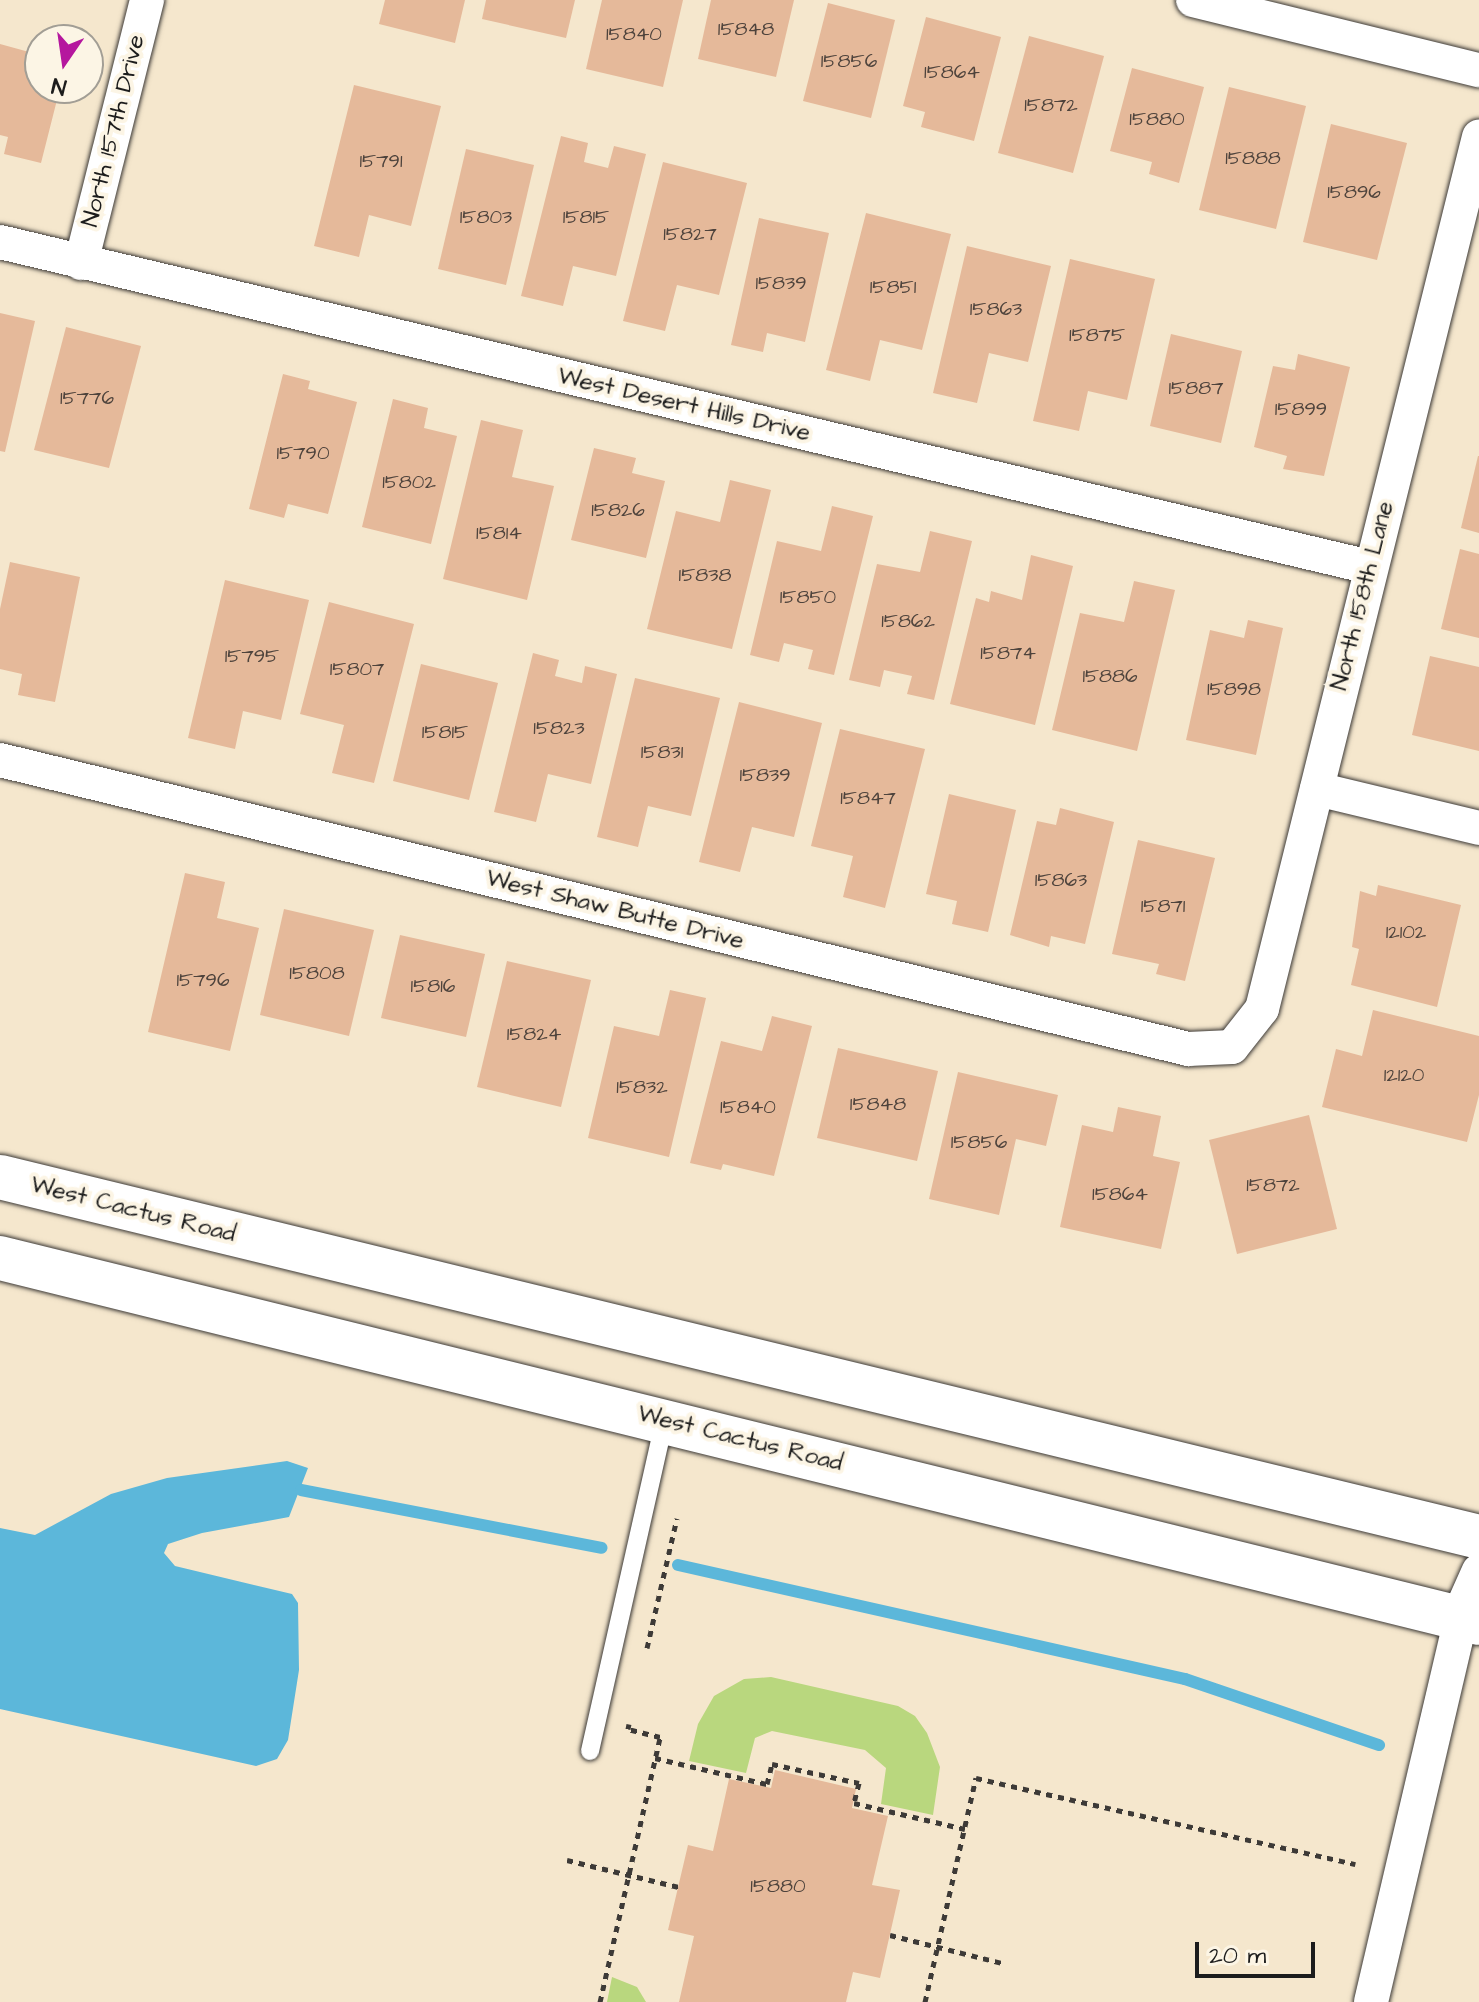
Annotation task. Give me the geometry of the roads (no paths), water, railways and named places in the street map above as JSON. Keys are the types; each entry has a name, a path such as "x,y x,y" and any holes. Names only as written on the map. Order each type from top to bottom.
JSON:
{"main road":[{"name":"West Cactus Road","path":"0,1177 1479,1537"},
{"name":"West Cactus Road","path":"0,1258 1470,1621"}],"street":[{"name":"North 157th Drive","path":"81,263 147,0"},
{"path":"1193,0 1479,70"},
{"name":"North 158th Lane","path":"1232,1047 1262,1009 1369,567 1479,137"},
{"name":"West Desert Hills Drive","path":"0,242 1369,567"},
{"name":"West Shaw Butte Drive","path":"0,760 1188,1049 1232,1047"},
{"path":"1317,789 1479,828"},
{"path":"1371,2002 1470,1621 1479,1571"}],"lane":[{"path":"590,1751 664,1420"}],"water":[{"path":"287,1461 308,1468 289,1517 202,1533 168,1544 164,1553 175,1566 292,1594 298,1603 299,1670 288,1740 277,1759 256,1766 0,1709 0,1528 35,1535 111,1494 167,1478"}],"waterway":[{"path":"301,1490 601,1548"},
{"path":"678,1565 1185,1679 1379,1745"}]}
